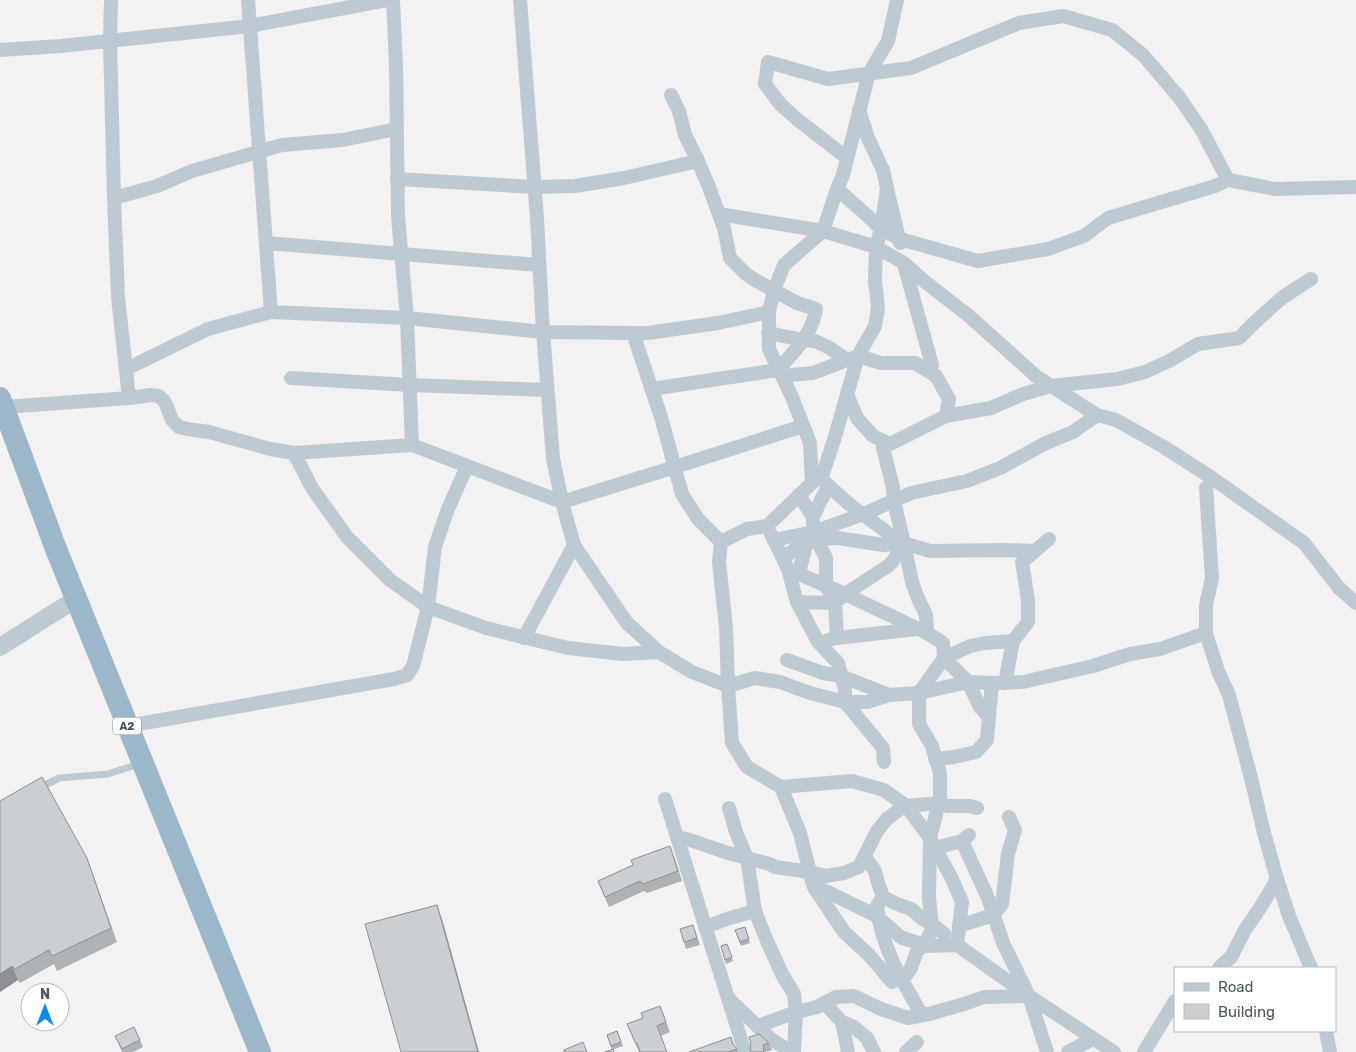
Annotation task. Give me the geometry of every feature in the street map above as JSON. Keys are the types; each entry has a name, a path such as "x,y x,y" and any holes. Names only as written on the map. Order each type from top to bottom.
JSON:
{"highway":[{"name":"A2","path":"2,402 76,598 260,1052"}],"street":[{"path":"111,0 110,41 118,296 129,398"},
{"path":"248,0 270,312"},
{"path":"0,50 61,46 250,26 387,0"},
{"path":"392,0 396,64 398,216 407,318 412,445"},
{"path":"520,0 553,458 562,502 574,545 627,623 659,652 692,672 728,686 755,678 780,682 810,693 845,702 867,702 889,694 919,693 968,682 1023,682 1093,666 1130,654 1160,649 1206,633"},
{"path":"721,542 746,529 767,526 812,483 810,443 784,373 768,349 768,312 784,265 823,231 843,175 869,73 888,41 897,0"},
{"path":"847,158 781,105 765,84 768,62 828,79 912,68 1019,23 1063,16 1112,30 1143,55 1179,97 1201,129 1228,180"},
{"path":"671,96 679,111 685,135 698,161 719,214 730,258 746,274 797,303 816,309 814,321 784,373"},
{"path":"860,110 868,138 883,170 904,263 932,365"},
{"path":"114,198 157,186 192,172 282,144 342,140 397,128"},
{"path":"397,179 534,186 575,186 624,178 698,161"},
{"path":"837,189 881,230 900,239 978,260 1048,249 1084,236 1108,218 1215,186 1228,180 1275,189 1356,187"},
{"path":"887,188 881,230 876,247 875,281 878,308 875,326 852,358 847,394 821,479 849,504 900,542 930,551 1035,551"},
{"path":"719,214 823,231 876,247 904,263 924,281 970,316 1037,377 1097,415 1116,420 1164,447 1304,542 1339,588 1356,603"},
{"path":"266,242 539,265"},
{"path":"847,394 857,418 873,436 890,444 946,416 992,408 1023,394 1052,386 1117,379 1145,372 1198,344 1239,338 1283,297 1311,279"},
{"path":"126,369 208,329 270,312 407,318 543,332 648,332 718,323 768,312"},
{"path":"633,332 661,417 682,494 698,519 721,542"},
{"path":"768,332 815,342 852,358 881,363 915,363 936,376 949,399 946,416"},
{"path":"652,389 784,373 813,373 852,358"},
{"path":"291,378 548,390"},
{"path":"2,402 158,396 165,402 172,420 179,426 187,429 209,432 270,449 294,453 412,445 562,502 803,426"},
{"path":"790,567 797,548 811,539 911,493 967,481 1000,468 1046,443 1073,432 1097,415"},
{"path":"883,448 893,487 894,501 912,582 926,615 922,631"},
{"path":"294,453 312,488 347,537 390,580 428,607 486,628 568,648 623,654 659,652"},
{"path":"127,726 394,679 407,674 413,666 428,607 434,547 467,466"},
{"path":"790,567 804,553 811,539 813,517 829,486"},
{"path":"1206,488 1212,578 1206,605 1206,633 1218,671 1230,694 1277,878 1311,967"},
{"path":"800,495 813,517"},
{"path":"767,526 790,567 797,602 818,642 838,663 845,690 845,702 883,748 884,762"},
{"path":"774,540 838,538 883,545 904,543"},
{"path":"811,539 826,558 826,586"},
{"path":"935,759 976,752 987,740 988,716 1012,641 1028,622 1028,600 1022,562 1049,539"},
{"path":"721,542 719,562 726,628 732,743 746,767 781,787 852,781 884,790 906,806 932,843 952,878 962,902 957,945"},
{"path":"797,602 840,598 888,566 904,543"},
{"path":"524,638 574,545"},
{"path":"790,567 826,586 840,598 922,631 943,643 944,658 968,682 980,707 988,716"},
{"path":"0,647 76,598"},
{"path":"837,638 840,598"},
{"path":"818,642 837,638 922,631"},
{"path":"781,787 800,833 812,878 844,932 869,954 892,982 900,977 904,978 912,968 917,951 924,945 931,932 929,898 932,843 940,798 940,773 932,746 919,724 919,693 944,658 970,646 1012,641"},
{"path":"787,660 823,673 841,676 889,694"},
{"path":"664,799 745,1052"},
{"path":"812,878 844,873 859,868 877,831 886,819 906,806 938,802 947,806 970,806 977,808"},
{"path":"728,998 771,1039 792,1052 796,1012 794,994 779,967 755,911 747,858 736,832 729,808"},
{"path":"959,926 994,915 1002,904 1008,854 1015,830 1009,817"},
{"path":"677,838 688,839 770,864 775,868 812,878 875,915 902,938 929,946 957,945 1110,1051"},
{"path":"932,843 966,838 1003,943 1029,996 1047,1052"},
{"path":"865,857 875,871 883,897 912,909 944,934"},
{"path":"1220,967 1231,957 1277,878"},
{"path":"883,897 877,906 878,918 892,962 922,1015"},
{"path":"705,927 755,911"},
{"path":"758,1026 796,1012 817,1007 836,997 854,996 908,1018 984,997 1029,996"},
{"path":"824,1003 842,1022 854,1027 867,1038 874,1052"},
{"path":"1144,1052 1174,1003"},
{"path":"842,1022 848,1052"},
{"path":"1326,1032 1330,1052"},
{"path":"1068,1052 1093,1039"},
{"path":"906,1052 917,1042"}],"lane":[{"path":"34,790 59,778 108,774 142,763"}],"building":[{"path":"42,777 87,858 111,928 52,956 49,950 15,969 12,966 0,974 0,801"},
{"path":"670,846 678,871 643,884 640,881 605,897 598,881 633,865 631,860"},
{"path":"437,905 478,1052 401,1052 365,924"},
{"path":"693,925 697,938 684,942 680,929"},
{"path":"745,927 749,939 740,942 735,930"},
{"path":"727,944 732,957 725,960 721,946"},
{"path":"660,1006 666,1022 657,1026 667,1052 640,1052 627,1024 643,1018 641,1013"},
{"path":"134,1027 140,1040 122,1049 115,1036"},
{"path":"617,1031 621,1042 611,1046 607,1035"},
{"path":"759,1034 769,1043 763,1045 764,1052 751,1052 749,1037"},
{"path":"731,1037 737,1049 728,1052 689,1052"},
{"path":"583,1042 587,1052 564,1052 564,1050"}]}
